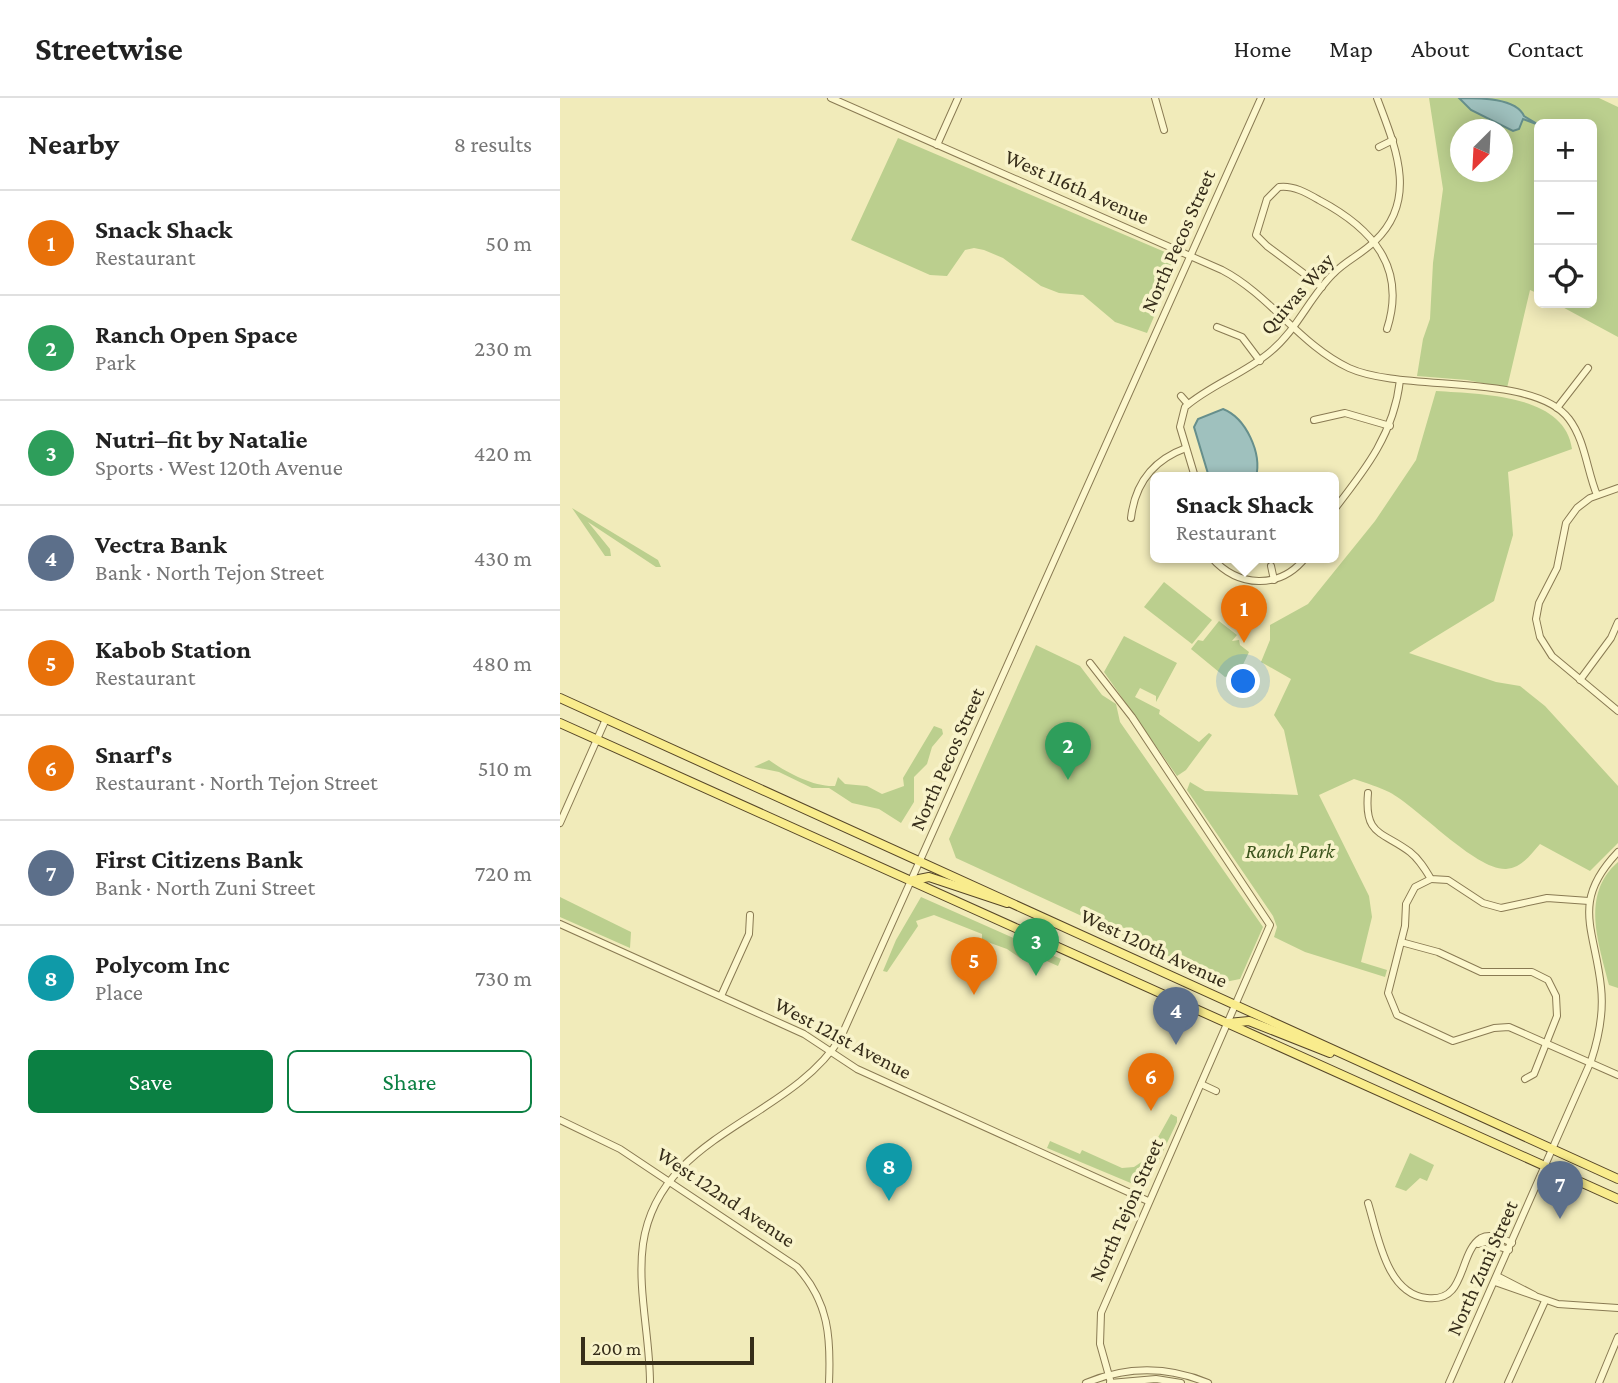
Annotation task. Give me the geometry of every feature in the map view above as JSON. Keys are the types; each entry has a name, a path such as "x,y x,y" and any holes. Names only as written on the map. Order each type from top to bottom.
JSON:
{"main road":[{"name":"West 120th Avenue","path":"560,698 1618,1179"},
{"name":"West 120th Avenue","path":"560,723 1618,1199"},
{"path":"914,880 929,877 990,900 1022,906"},
{"path":"1228,1023 1249,1021 1318,1050 1355,1060"}],"street":[{"name":"West 116th Avenue","path":"831,98 1191,256 1243,283 1339,363 1373,376 1506,391 1538,398 1557,408"},
{"path":"937,145 958,98"},
{"path":"1155,98 1164,130"},
{"name":"North Pecos Street","path":"650,1383 643,1248 649,1219 669,1181 694,1153 807,1078 831,1051 845,1029 914,880 1261,98"},
{"name":"Quivas Way","path":"1188,404 1260,360 1294,328 1335,271 1374,243 1387,228 1400,198 1400,166 1377,98"},
{"path":"1378,147 1393,140"},
{"path":"1322,287 1257,236 1256,226 1267,199 1275,189 1285,186 1332,206 1374,243 1384,256 1394,291 1387,329"},
{"path":"1250,240 1257,236"},
{"path":"1217,327 1242,337 1260,360"},
{"path":"1588,368 1557,408 1577,433 1597,495"},
{"path":"1339,503 1376,453 1390,426 1400,380"},
{"path":"1181,396 1188,404 1180,423 1193,472"},
{"path":"1314,420 1345,413 1390,426"},
{"path":"1131,518 1136,492 1150,470 1186,448"},
{"path":"1618,488 1597,495 1577,508 1565,524 1557,568 1536,612 1537,630 1544,645 1559,663 1618,711"},
{"path":"1218,563 1226,572 1257,582 1274,580 1296,569 1301,563"},
{"path":"1271,566 1274,580"},
{"path":"1580,680 1607,645 1618,622"},
{"name":"North Tejon Street","path":"1090,663 1132,717 1175,786 1269,922 1267,939 1148,1201 1100,1320 1100,1344 1110,1383"},
{"path":"560,822 606,719"},
{"path":"1368,793 1367,814 1371,824 1380,835 1414,855 1431,879"},
{"name":"North Zuni Street","path":"1449,1383 1591,1061 1600,1030 1602,999 1589,927 1589,901 1598,874 1618,852"},
{"path":"1589,901 1548,898 1514,907 1494,907 1483,903 1448,880 1431,879 1416,887 1409,897 1388,993 1395,1012 1409,1022 1453,1041 1503,1027 1516,1029 1618,1075"},
{"path":"721,996 748,934 750,915"},
{"name":"West 121st Avenue","path":"560,923 804,1034 857,1069 1148,1201"},
{"path":"1401,942 1438,952 1481,972 1526,971 1544,977 1557,1000 1557,1016 1534,1074 1525,1079"},
{"path":"1201,1084 1216,1091"},
{"name":"West 122nd Avenue","path":"560,1120 620,1149 780,1253 806,1276 820,1299 828,1324 831,1348 829,1383"},
{"path":"1368,1203 1398,1285 1418,1296 1440,1297 1453,1289 1474,1247 1487,1236 1510,1246"},
{"path":"1496,1279 1541,1300 1580,1307 1618,1308"},
{"path":"1508,1383 1541,1300"},
{"path":"1599,1383 1618,1337"},
{"path":"1086,1383 1109,1375 1154,1370 1178,1373 1208,1383"},
{"path":"1110,1383 1156,1379 1181,1383"}],"green space":[{"path":"1429,98 1599,98 1618,107 1618,337 1564,308 1597,308 1597,119 1534,119 1534,292 1530,290 1507,388 1467,380 1417,376 1423,339 1430,319 1433,263 1443,189"},
{"path":"898,138 1179,258 1147,333 1115,322 1083,295 1059,293 1041,286 1003,258 984,250 965,250 947,276 930,275 851,240"},
{"name":"Ranch Park","path":"1436,391 1497,396 1537,407 1554,417 1566,431 1572,449 1508,472 1513,535 1494,601 1409,653 1496,682 1520,686 1545,706 1618,786 1618,843 1590,871 1540,844 1530,856 1512,868 1493,867 1463,849 1401,800 1381,788 1354,779 1319,795 1369,896 1372,917 1361,962 1387,970 1385,977 1305,952 1274,937 1277,927 1273,916 1187,790 1190,782 1205,791 1298,795 1284,730 1274,715 1291,679 1261,662 1270,640 1270,625 1308,604 1375,521 1416,460"},
{"path":"572,508 658,560 661,567 656,567 588,522 610,549 611,556 605,556"},
{"path":"1164,582 1212,620 1192,644 1144,607"},
{"path":"1219,621 1237,635 1232,641 1239,640 1240,645 1249,652 1239,673 1225,677 1191,649 1198,640 1203,641"},
{"path":"1124,636 1177,663 1156,702 1156,696 1140,688 1135,697 1160,710 1159,714 1199,742 1209,733 1212,735 1186,770 1177,776 1104,672"},
{"path":"1036,645 1080,666 1102,695 1116,704 1120,722 1263,927 1240,979 1225,982 956,858 949,839"},
{"path":"934,726 942,729 943,734 932,747 927,764 914,777 914,802 901,823 879,809 852,803 829,788 812,788 779,772 754,767 769,760 810,782 835,786 838,777 845,784 867,786 882,794 904,786 903,778"},
{"path":"1618,862 1618,988 1609,985 1597,936 1596,904 1606,875"},
{"path":"560,897 631,932 630,948 560,917"},
{"path":"921,897 1061,959 1058,966 1033,955 1023,960 1007,949 982,940 982,934 934,915 916,921 918,926 887,972 883,971 896,940"},
{"path":"1171,1114 1177,1117 1177,1122 1145,1189 1047,1148 1050,1141 1080,1154 1082,1150 1122,1168 1134,1167 1146,1159"},
{"path":"1410,1153 1434,1165 1427,1181 1420,1178 1406,1191 1395,1187"}],"water":[{"path":"1459,98 1506,102 1534,123 1523,119 1519,129 1513,131 1513,119 1489,119 1471,110"},
{"path":"1223,409 1239,420 1254,447 1257,472 1208,472 1194,427 1198,419"}],"place":[{"name":"Snack Shack","path":"1244,643"},
{"name":"Ranch Open Space","path":"1068,780"},
{"name":"Nutri–fit by Natalie","path":"1036,976"},
{"name":"Kabob Station","path":"974,995"},
{"name":"Vectra Bank","path":"1176,1045"},
{"name":"Snarf's","path":"1151,1111"},
{"name":"Polycom Inc","path":"889,1201"},
{"name":"First Citizens Bank","path":"1560,1219"}]}
